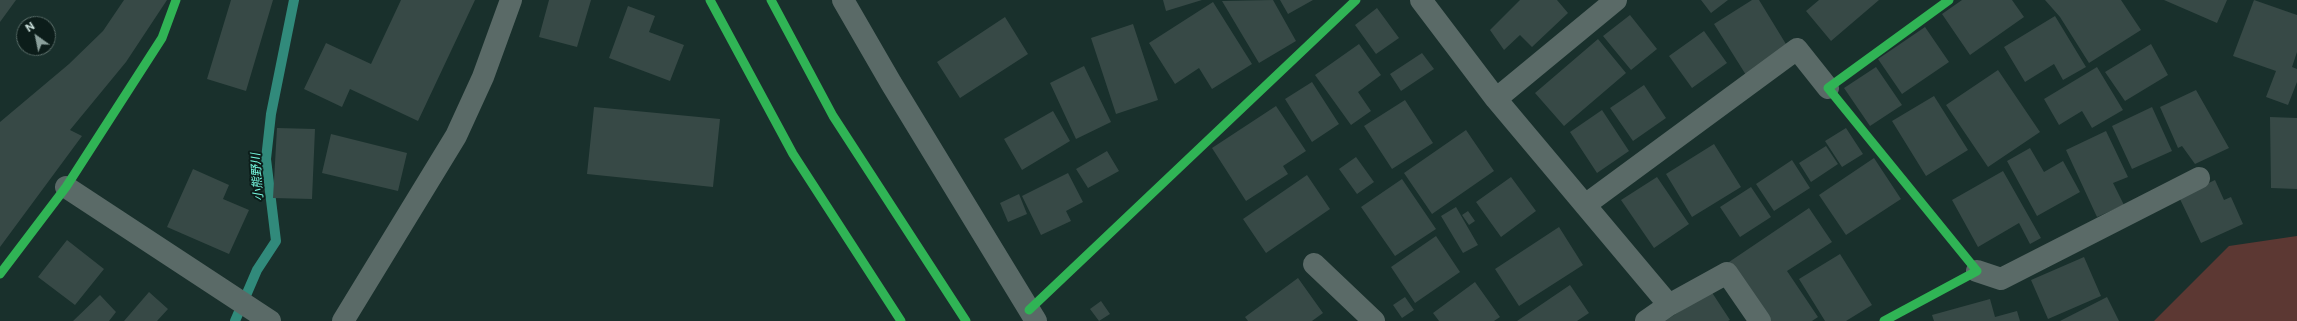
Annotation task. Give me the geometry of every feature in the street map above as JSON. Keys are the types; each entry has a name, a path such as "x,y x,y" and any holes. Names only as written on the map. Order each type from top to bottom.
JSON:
{"street":[{"path":"0,274 66,187 162,38 176,0"},
{"path":"343,321 456,136 483,77 511,0"},
{"path":"710,0 794,154 901,321"},
{"path":"771,0 833,116 966,321"},
{"path":"843,0 891,83 1032,315 1356,0"},
{"path":"1421,0 1496,100 1669,305"},
{"path":"1496,100 1616,0"},
{"path":"1828,88 1949,0"},
{"path":"1585,205 1797,49 1977,271 2001,278 2199,178"},
{"path":"66,187 270,321"},
{"path":"1314,264 1374,321"},
{"path":"1884,321 1977,271"},
{"path":"1646,321 1669,305 1727,273 1760,321"}],"shaded area":[{"path":"2297,236 2297,321 2154,321 2229,246"}],"building":[{"path":"0,0 16,0 0,22"},
{"path":"124,0 167,0 126,62 70,130 82,136 0,247 0,122 69,64 103,31"},
{"path":"231,0 273,0 246,91 207,79"},
{"path":"401,0 475,0 418,121 350,89 342,107 304,89 326,43 371,64"},
{"path":"549,0 591,0 577,47 539,37"},
{"path":"1163,0 1202,0 1166,11"},
{"path":"1273,0 1296,41 1259,63 1222,1"},
{"path":"1280,0 1313,0 1288,14"},
{"path":"1520,0 1557,0 1568,13 1532,47 1520,35 1504,50 1490,30"},
{"path":"1701,0 1728,0 1711,13"},
{"path":"1752,0 1759,0 1789,49 1746,75 1714,24"},
{"path":"1819,0 1879,0 1831,41 1806,11"},
{"path":"1962,0 2012,0 2024,17 1970,55 1942,14"},
{"path":"2045,0 2121,0 2141,30 2089,63 2060,17"},
{"path":"2164,0 2227,0 2217,23"},
{"path":"2254,0 2297,15 2297,52 2292,67 2297,69 2297,82 2288,105 2266,97 2276,71 2233,56"},
{"path":"1213,2 1252,64 1212,89 1199,68 1175,84 1149,43"},
{"path":"628,6 655,16 649,32 684,45 670,81 609,58"},
{"path":"1377,8 1399,38 1376,54 1355,25"},
{"path":"1630,15 1657,49 1631,70 1603,36"},
{"path":"2055,16 2086,67 2063,80 2054,64 2025,82 2004,47"},
{"path":"1005,17 1028,54 960,98 937,62"},
{"path":"1133,24 1158,100 1116,114 1091,38"},
{"path":"1925,27 1949,62 1902,94 1878,59"},
{"path":"1704,31 1727,63 1692,88 1669,56"},
{"path":"1598,39 1626,73 1564,126 1535,93"},
{"path":"1359,44 1381,75 1358,92 1371,111 1351,125 1315,75"},
{"path":"2151,44 2168,75 2125,101 2105,72"},
{"path":"1422,53 1434,69 1401,91 1390,74"},
{"path":"1084,66 1111,122 1076,139 1050,83"},
{"path":"1876,67 1902,105 1870,126 1844,88"},
{"path":"2097,67 2123,110 2092,128 2082,111 2059,125 2044,99"},
{"path":"1998,70 2040,132 1988,167 1946,105"},
{"path":"1312,82 1339,124 1312,142 1285,99"},
{"path":"1644,85 1666,118 1633,141 1610,108"},
{"path":"2196,90 2229,148 2195,164 2182,146 2178,148 2160,107"},
{"path":"1934,96 1968,150 1926,176 1892,121"},
{"path":"1405,100 1433,143 1392,169 1364,126"},
{"path":"1276,106 1306,151 1283,166 1288,174 1246,201 1212,148"},
{"path":"594,107 720,119 713,187 587,174"},
{"path":"2152,107 2172,151 2132,169 2112,126"},
{"path":"1602,110 1629,151 1597,173 1570,132"},
{"path":"1053,111 1070,141 1022,170 1004,139"},
{"path":"2270,117 2297,118 2297,189 2271,188"},
{"path":"277,128 315,129 312,199 273,198"},
{"path":"1846,128 1863,154 1842,167 1825,141"},
{"path":"1466,130 1494,171 1432,214 1404,173"},
{"path":"2106,131 2128,177 2113,183 2124,205 2097,217 2066,150"},
{"path":"331,134 407,153 398,191 322,173"},
{"path":"1714,144 1741,187 1692,217 1666,174"},
{"path":"1826,146 1838,164 1811,182 1799,163"},
{"path":"2030,148 2044,172 2063,161 2080,192 2037,216 2007,161"},
{"path":"1107,151 1119,171 1088,188 1076,169"},
{"path":"1356,157 1374,182 1357,194 1339,169"},
{"path":"1874,158 1901,199 1846,235 1819,195"},
{"path":"1792,160 1810,188 1774,211 1756,184"},
{"path":"193,169 229,185 223,199 249,210 229,254 167,227"},
{"path":"2003,171 2041,238 2030,244 2019,223 1978,247 1952,200"},
{"path":"1068,173 1083,202 1066,211 1071,221 1041,235 1022,196"},
{"path":"1307,175 1330,209 1266,253 1243,219"},
{"path":"1511,177 1536,211 1501,237 1476,202"},
{"path":"1657,177 1689,224 1654,248 1621,200"},
{"path":"1402,179 1436,229 1395,256 1361,207"},
{"path":"2215,180 2224,200 2231,197 2243,224 2201,243 2179,197"},
{"path":"1751,187 1771,217 1740,237 1720,207"},
{"path":"1019,194 1027,214 1008,222 1000,203"},
{"path":"1456,207 1478,245 1463,253 1441,216"},
{"path":"1809,208 1832,242 1787,271 1818,317 1812,321 1768,321 1729,262"},
{"path":"1468,211 1475,221 1469,225 1462,215"},
{"path":"1559,227 1583,265 1519,306 1495,269"},
{"path":"1436,236 1460,272 1415,303 1391,267"},
{"path":"67,240 104,269 75,305 38,277"},
{"path":"1840,254 1872,305 1846,321 1825,321 1799,279"},
{"path":"2084,257 2101,296 2048,319 2031,280"},
{"path":"1298,278 1323,313 1312,321 1248,321 1245,317"},
{"path":"1475,282 1500,317 1494,321 1439,321 1433,313"},
{"path":"1570,285 1589,313 1577,321 1517,321"},
{"path":"1711,291 1730,320 1665,321"},
{"path":"149,292 168,309 157,321 124,321"},
{"path":"100,295 116,312 109,321 73,321"},
{"path":"1405,297 1414,310 1402,318 1393,305"},
{"path":"2107,297 2119,321 2060,321"},
{"path":"1990,299 1995,317 2017,311 2020,321 1934,321 1932,315"},
{"path":"1101,301 1110,314 1099,321 1090,309"}],"waterway":[{"name":"小熊野川","path":"235,321 257,270 276,241 266,159 271,114 294,0"}],"traffic: fast":[{"path":"0,274 66,187 162,38 176,0"},
{"path":"710,0 793,154 901,321"},
{"path":"771,0 833,116 966,321"},
{"path":"1029,310 1356,0"},
{"path":"1884,321 1977,271 1828,88 1949,0"}]}
